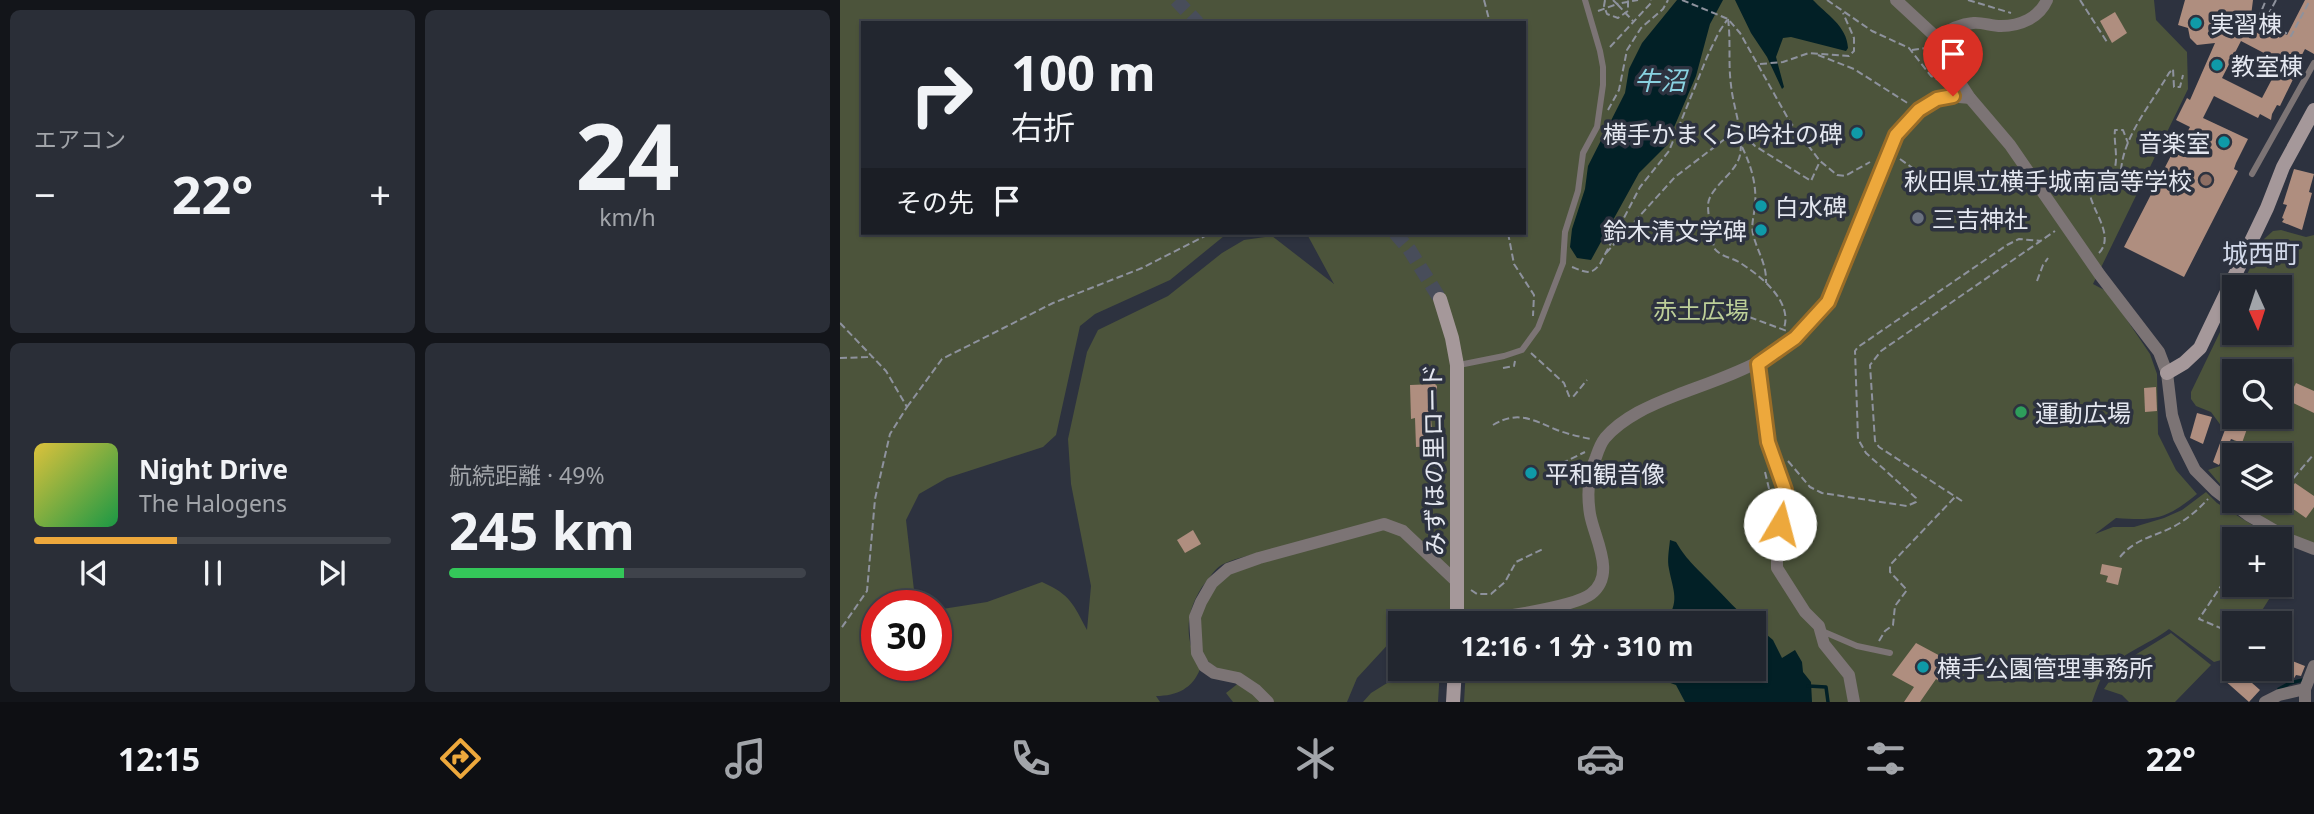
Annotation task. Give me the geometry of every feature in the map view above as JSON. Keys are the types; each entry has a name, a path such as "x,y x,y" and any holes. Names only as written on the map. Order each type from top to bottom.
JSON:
{"street":[{"path":"1896,0 1938,41 1970,98 2010,145 2064,225 2159,352 2167,373 2172,415 2179,438 2195,470 2219,494 2259,521 2291,540 2314,549"},
{"path":"1938,41 1951,28 1973,23 2003,26 2028,20 2043,8 2047,0"},
{"path":"1525,611 1564,604 1591,594 1601,581 1604,566 1591,516 1588,489 1593,464 1603,440 1624,422 1653,405 1758,364 1795,338 1828,302 1896,135 1919,110 1937,99 1953,96 1970,98"},
{"path":"2167,373 2185,363 2200,348 2267,208 2283,167 2314,110"},
{"name":"みずほの里ロード","path":"1440,299 1457,365 1457,611"},
{"path":"1758,364 1768,442 1785,490 1777,545 1777,568 1820,630 1824,644 1849,675 1854,702"},
{"path":"2219,494 2222,487"},
{"path":"1268,702 1238,678 1214,673 1204,666 1197,653 1195,617 1200,602 1212,583 1228,569 1384,524 1403,531 1458,578"},
{"path":"2265,702 2310,679"},
{"path":"1452,702 1454,681"}],"lane":[{"path":"1457,365 1504,356 1525,348 1538,328 1563,264 1565,232 1578,191 1584,153 1597,127 1603,67 1585,0"},
{"path":"2252,174 2314,63"},
{"path":"1820,630 1857,646 1889,653"}],"path":[{"path":"1484,0 1489,21"},
{"path":"1605,0 1604,8 1607,14 1614,18 1626,14"},
{"path":"1614,0 1634,22"},
{"path":"1596,11 1638,0"},
{"path":"1609,48 1651,0"},
{"path":"1597,127 1619,90 1628,50 1641,28 1657,15 1668,0"},
{"path":"1682,0 1728,19 1740,33 1790,122 1820,162 1837,175 1845,176 1886,155 1939,187"},
{"path":"1827,0 1872,31 1911,50 1931,76 1951,87"},
{"path":"1968,0 2028,20"},
{"path":"2080,0 2107,42"},
{"path":"2258,19 2266,0"},
{"path":"2276,0 2265,21 2291,36 2310,0"},
{"path":"1626,14 1628,1"},
{"path":"1817,55 1849,56 1854,51 1854,38 1843,12"},
{"path":"2261,12 2268,15"},
{"path":"1728,19 1731,83 1741,145 1752,169 1755,204 1753,236 1763,262 1766,284"},
{"path":"1563,264 1588,273 1594,271 1640,187 1670,151 1715,40 1728,19"},
{"path":"1911,50 1938,41"},
{"path":"1758,65 1783,62 1809,53 1817,55 1854,69 1919,110"},
{"path":"2121,170 2122,158 2128,144 2169,73 2173,69 2176,88 2180,87 2183,75"},
{"path":"1738,129 1755,146 1811,181 1820,162"},
{"path":"1603,256 1675,177 1738,129"},
{"path":"2090,261 2102,250 2104,243 2101,218 2090,201 2089,189 2113,173 2116,163 2115,130 2123,130 2128,144"},
{"path":"1741,145 1740,158 1710,196 1708,205 1714,248 1717,253 1734,259 1760,276 1783,303 1787,317 1784,328"},
{"path":"1962,500 1879,447 1875,441 1870,365 1881,351 2064,225"},
{"path":"840,630 867,591 875,499 890,435 942,359 1052,303 1142,268 1207,235"},
{"path":"1508,235 1514,264 1534,295 1533,315"},
{"path":"1782,453 1810,487 1822,493 1908,506 1916,502 1916,498 1866,453 1858,439 1855,351 1858,346 2007,245 2020,239 2041,241"},
{"path":"2038,281 2048,258"},
{"path":"1730,310 1784,328 1795,338"},
{"path":"840,323 887,371 907,407"},
{"path":"1525,348 1564,383 1569,396 1573,397 1587,380"},
{"path":"840,358 873,357"},
{"path":"1493,425 1506,417 1534,419 1558,430 1603,440"},
{"path":"1552,468 1603,440"},
{"path":"2292,480 2314,454"},
{"path":"1768,468 1765,473 1771,499"},
{"path":"2120,557 2130,545 2176,526 2219,494"},
{"path":"1877,650 1880,637 1893,625 1895,606 1907,590 1890,572 1889,565 1956,497"},
{"path":"2259,521 2265,513"},
{"path":"1458,578 1477,594 1491,594 1505,582 1516,562 1543,549"},
{"path":"2222,584 2199,619 2222,629"}],"green space":[{"name":"赤土広場","path":"840,0 2154,0 2156,20 2187,52 2188,89 2093,284 2108,292 2150,354 2157,374 2158,434 2176,470 2197,494 2177,509 2160,516 2141,519 2116,518 2095,534 2113,527 2134,527 2164,518 2182,510 2206,492 2222,506 2222,513 2233,513 2256,527 2222,527 2222,597 2270,597 2262,611 2222,611 2222,660 2214,662 2169,629 2115,663 2101,680 2092,702 1464,702 1465,681 1766,681 1766,611 1388,611 1388,644 1357,678 1347,702 1233,702 1226,693 1245,678 1218,671 1199,652 1197,618 1216,585 1230,572 1272,549 1225,563 1202,587 1192,608 1189,628 1191,648 1200,669 1189,686 1183,690 1156,696 1160,702 840,702","holes":["861,21 1526,21 1526,235 1306,235 1334,284 1272,236 1244,240 1222,253 1168,296 1098,330 1087,352 1068,439 1071,484 1091,586 1087,630 1070,601 1042,582 987,602 952,607 952,681 861,681 861,590 914,590 906,520 919,494 947,478 1043,447 1056,435 1080,326 1095,314 1170,280 1226,235 861,235"]},
{"path":"2281,230 2306,237 2314,235 2314,545 2292,535 2292,527 2275,527 2257,513 2292,513 2292,443 2233,443 2234,436 2225,429 2292,429 2292,359 2222,359 2222,427 2211,412 2196,406 2191,399 2191,392 2222,328 2222,345 2292,345 2292,275 2247,275 2264,239 2273,231"},
{"path":"2222,465 2222,486 2220,484 2208,470"},
{"path":"2171,633 2211,665 2175,702 2129,702 2122,695 2104,689 2122,663"},
{"path":"1390,681 1439,681 1438,702 1363,702 1371,693"}],"water":[{"name":"牛沼","path":"1677,0 1723,0 1710,24 1696,76 1666,146 1639,173 1591,260 1577,258 1570,247 1572,229 1585,189 1588,166 1625,93 1629,69 1642,43"},
{"name":"牛沼","path":"1735,0 1813,0 1840,27 1848,48 1846,51 1791,37 1783,38 1776,57 1784,87 1782,89"},
{"path":"1670,540 1676,542 1693,565 1738,611 1672,611 1674,590 1668,562"},
{"path":"1766,634 1773,640 1782,658 1795,650 1802,662 1803,672 1811,682 1812,702 1685,702 1676,685 1665,681 1766,681"}],"building":[{"path":"2185,0 2253,0 2251,16 2287,35 2305,0 2314,0 2314,54 2305,49 2295,68 2298,69 2271,120 2260,114 2258,118 2214,96 2203,118 2248,139 2234,169 2238,171 2184,277 2124,247 2178,142 2181,144 2190,127 2176,120 2187,98 2190,100 2215,43 2197,45 2190,38 2188,28 2178,25","holes":["2241,41 2281,62 2262,98 2222,78"]},
{"path":"2115,12 2127,33 2112,43 2100,21"},
{"path":"2294,169 2314,174 2302,230 2282,222 2287,205 2283,204"},
{"path":"2296,383 2314,391 2314,413 2292,402 2292,391"},
{"path":"1435,384 1437,418 1431,418 1433,446 1416,447 1415,418 1411,419 1410,385"},
{"path":"2156,387 2157,411 2145,412 2144,388"},
{"path":"2197,413 2212,417 2203,444 2190,438"},
{"path":"2225,429 2247,429 2242,443 2231,439 2229,443 2222,443 2219,465 2213,462"},
{"path":"2295,483 2314,496 2314,507 2306,518 2292,508 2292,487"},
{"path":"1193,530 1201,544 1185,553 1177,540"},
{"path":"2102,564 2122,568 2118,585 2106,582 2108,576 2100,574"},
{"name":"横手公園管理事務所","path":"1916,643 1944,658 1946,654 1953,660 1920,702 1904,702 1914,687 1892,675"},
{"path":"2292,661 2305,666 2301,676 2296,675 2293,680"},
{"path":"2225,681 2250,681 2260,690 2249,702"}],"waterway":[{"path":"2279,689 2307,679"},
{"path":"1808,686 1826,687 1828,702"}],"tunnel":[{"path":"1176,0 1196,21"},
{"path":"1397,235 1409,249 1440,299"}],"place":[{"name":"実習棟","path":"2196,23"},
{"name":"教室棟","path":"2217,65"},
{"name":"横手かまくら吟社の碑","path":"1857,133"},
{"name":"音楽室","path":"2224,142"},
{"name":"秋田県立横手城南高等学校","path":"2206,180"},
{"name":"白水碑","path":"1761,206"},
{"name":"三吉神社","path":"1918,218"},
{"name":"鈴木清文学碑","path":"1761,230"},
{"name":"運動広場","path":"2021,412"},
{"name":"平和観音像","path":"1531,473"},
{"name":"横手公園管理事務所","path":"1923,667"}],"district":[{"name":"城西町","path":"2261,253"}],"route":[{"path":"1780,524 1785,490 1768,442 1758,364 1795,338 1828,302 1896,135 1919,110 1937,99 1953,96"}]}
